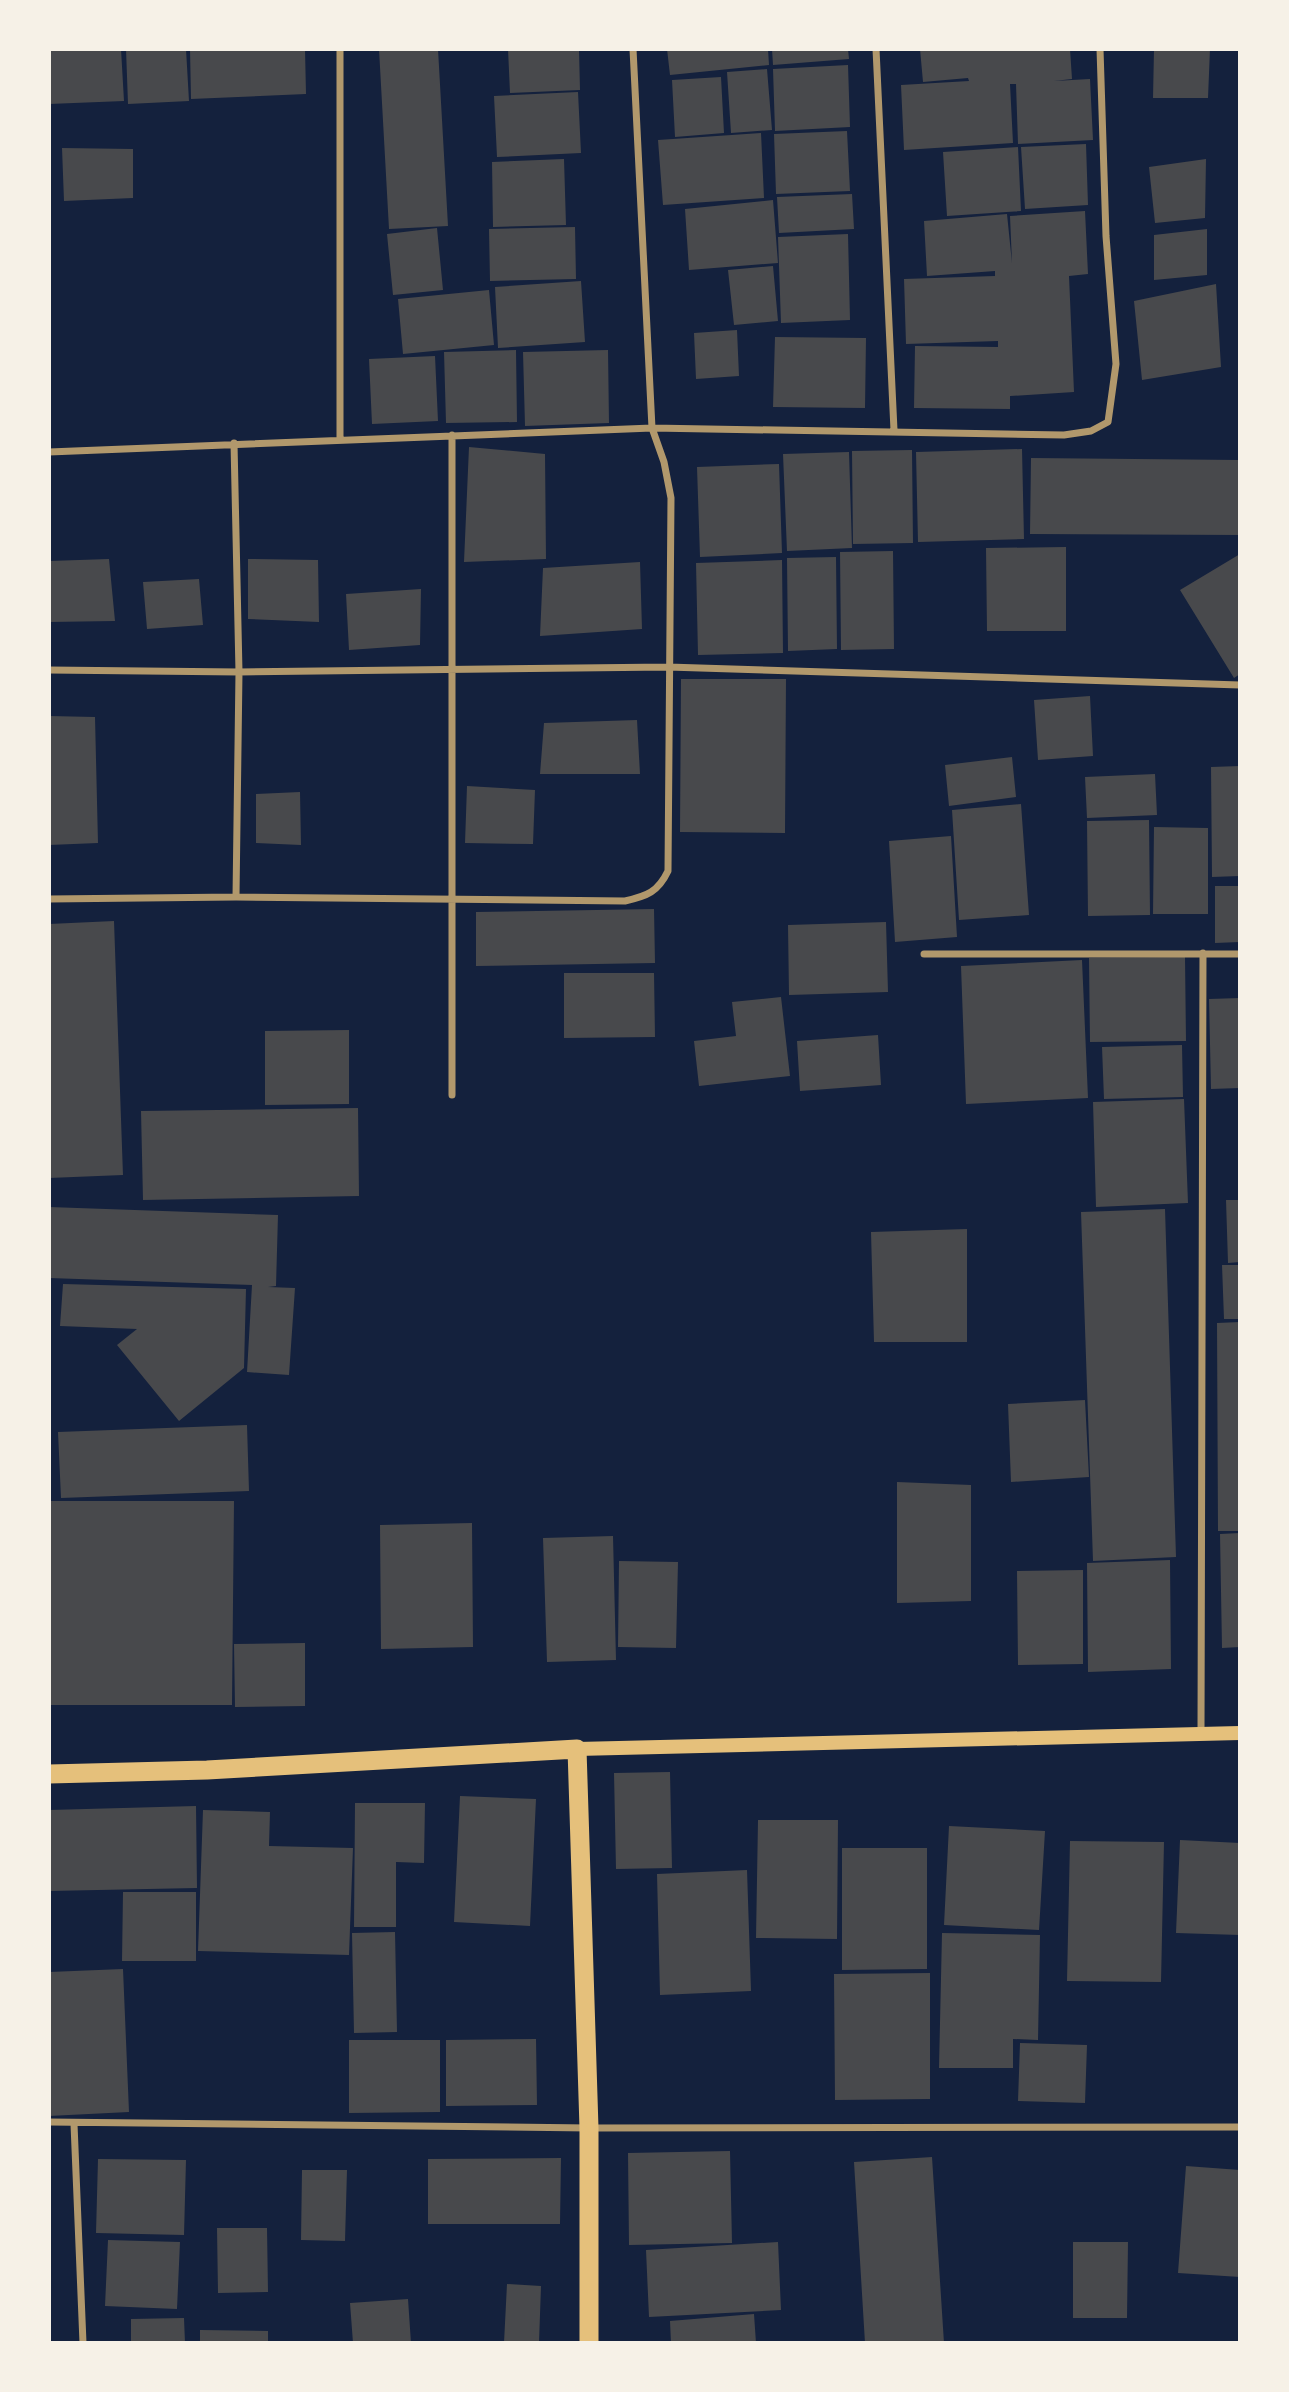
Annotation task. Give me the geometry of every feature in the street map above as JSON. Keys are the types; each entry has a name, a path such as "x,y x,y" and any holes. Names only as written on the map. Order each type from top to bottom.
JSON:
{"highway":[{"path":"49,1774 207,1770 577,1749 589,2128 589,2343"}],"main road":[{"path":"577,1749 1240,1734"}],"street":[{"path":"340,49 340,438"},
{"path":"49,899 236,897 625,901 648,896 660,886 667,871 671,498 664,462 652,428 633,49"},
{"path":"876,49 894,430"},
{"path":"49,452 340,438 652,428 894,430 1064,435 1091,431 1108,422 1116,364 1106,236 1100,49"},
{"path":"452,435 452,1095"},
{"path":"234,443 239,672 236,897"},
{"path":"49,670 239,672 668,667 1240,685"},
{"path":"1201,1733 1203,953"},
{"path":"924,954 1240,954"},
{"path":"49,2122 589,2128 1240,2127"},
{"path":"74,2124 83,2343"}],"building":[{"path":"49,49 121,49 124,101 49,104"},
{"path":"126,49 186,49 189,101 128,104"},
{"path":"190,49 305,49 306,94 191,99"},
{"path":"379,49 438,49 448,226 389,229"},
{"path":"508,49 579,49 580,90 510,93"},
{"path":"667,49 768,49 769,65 670,75"},
{"path":"772,49 848,49 849,59 773,65"},
{"path":"920,49 1070,49 1072,79 1054,81 1090,79 1093,140 1018,144 1016,84 1010,84 1013,143 904,150 901,85 969,81 968,78 923,82"},
{"path":"1154,49 1210,49 1208,98 1153,98"},
{"path":"848,65 850,127 775,131 773,69"},
{"path":"767,69 772,130 731,133 727,72"},
{"path":"721,77 724,133 675,137 672,80"},
{"path":"578,92 581,153 497,157 494,96"},
{"path":"847,131 850,191 776,194 774,134"},
{"path":"761,133 764,198 663,205 658,140"},
{"path":"1086,144 1088,205 1025,209 1021,147"},
{"path":"1018,147 1021,211 947,216 943,152"},
{"path":"62,148 133,149 133,198 64,201"},
{"path":"564,159 566,225 493,227 492,162"},
{"path":"1206,159 1205,218 1155,223 1149,167"},
{"path":"852,194 854,229 779,233 777,197"},
{"path":"773,200 778,263 689,270 685,209"},
{"path":"1085,211 1088,274 1069,276 1074,392 1010,396 1010,409 914,408 915,346 998,347 998,341 906,344 904,279 995,276 995,271 927,276 924,221 1007,214 1012,263 1010,216"},
{"path":"575,227 576,279 490,281 489,229"},
{"path":"437,228 443,290 393,295 387,234"},
{"path":"1207,229 1207,275 1154,280 1154,235"},
{"path":"848,234 850,320 781,323 778,237"},
{"path":"773,266 778,321 734,325 728,270"},
{"path":"581,281 585,342 498,348 495,287"},
{"path":"1216,284 1221,367 1142,380 1134,301"},
{"path":"489,290 494,345 403,354 398,299"},
{"path":"737,330 739,376 696,379 694,333"},
{"path":"775,337 866,338 865,408 773,407"},
{"path":"516,350 517,422 446,423 444,352"},
{"path":"608,350 609,423 525,426 523,352"},
{"path":"435,356 438,421 372,424 369,359"},
{"path":"469,447 545,454 546,559 464,562"},
{"path":"1022,449 1024,539 918,542 916,452"},
{"path":"912,450 913,543 853,544 852,451"},
{"path":"849,452 852,548 787,551 783,454"},
{"path":"1031,458 1240,460 1240,535 1030,534"},
{"path":"779,464 782,553 700,557 697,467"},
{"path":"1066,547 1066,631 987,631 986,548"},
{"path":"893,551 894,649 841,650 840,552"},
{"path":"1240,554 1240,674 1234,678 1180,590"},
{"path":"836,557 837,649 788,651 787,558"},
{"path":"109,559 115,621 49,622 49,561"},
{"path":"248,559 318,560 319,622 248,619"},
{"path":"782,560 783,653 698,655 696,563"},
{"path":"640,562 642,629 540,636 543,568"},
{"path":"199,579 203,625 147,629 143,582"},
{"path":"421,589 420,645 349,650 346,594"},
{"path":"681,679 786,679 785,833 680,832"},
{"path":"1090,696 1093,756 1038,760 1034,700"},
{"path":"49,716 95,717 98,843 49,845"},
{"path":"637,720 640,774 540,774 544,723"},
{"path":"1012,757 1016,797 949,806 945,765"},
{"path":"1240,766 1240,876 1212,877 1211,767"},
{"path":"1155,774 1157,815 1087,818 1085,777"},
{"path":"467,786 535,790 533,844 465,843"},
{"path":"300,792 301,845 256,843 256,794"},
{"path":"1021,804 1029,915 959,920 952,810"},
{"path":"1149,820 1150,915 1088,916 1087,821"},
{"path":"1154,827 1208,828 1208,914 1153,914"},
{"path":"951,836 957,937 895,942 889,841"},
{"path":"1215,886 1240,886 1240,942 1215,943"},
{"path":"654,909 655,963 476,966 476,912"},
{"path":"114,921 123,1175 49,1178 49,924"},
{"path":"886,922 888,992 789,995 788,925"},
{"path":"1185,957 1186,1041 1090,1042 1089,958"},
{"path":"1082,960 1088,1098 966,1104 961,966"},
{"path":"564,973 654,973 655,1037 564,1038"},
{"path":"781,997 790,1076 699,1086 694,1041 736,1036 732,1002"},
{"path":"1240,998 1240,1088 1211,1089 1209,999"},
{"path":"349,1030 349,1104 265,1105 265,1031"},
{"path":"878,1035 881,1085 800,1091 797,1041"},
{"path":"1182,1045 1183,1097 1104,1099 1102,1047"},
{"path":"1184,1099 1188,1203 1096,1207 1093,1102"},
{"path":"358,1108 359,1196 143,1200 141,1111"},
{"path":"1226,1200 1240,1200 1240,1262 1228,1263"},
{"path":"49,1207 278,1215 276,1286 268,1287 295,1288 289,1375 247,1372 252,1285 49,1278"},
{"path":"1165,1209 1176,1557 1093,1561 1081,1212"},
{"path":"967,1229 967,1342 874,1342 871,1232"},
{"path":"1222,1265 1240,1265 1240,1319 1224,1319"},
{"path":"63,1284 246,1289 244,1368 179,1421 117,1345 137,1329 60,1326"},
{"path":"1240,1322 1240,1531 1218,1531 1217,1323"},
{"path":"1085,1400 1089,1477 1011,1482 1008,1404"},
{"path":"247,1425 249,1491 61,1498 58,1432"},
{"path":"897,1482 971,1485 971,1601 897,1603"},
{"path":"50,1501 234,1501 232,1705 50,1705"},
{"path":"472,1523 473,1647 381,1649 380,1525"},
{"path":"1240,1533 1240,1647 1222,1648 1220,1534"},
{"path":"613,1536 616,1660 547,1662 543,1538"},
{"path":"1170,1560 1171,1669 1088,1672 1087,1563"},
{"path":"619,1561 678,1562 676,1648 618,1647"},
{"path":"1083,1570 1083,1664 1018,1665 1017,1571"},
{"path":"305,1643 305,1706 235,1707 234,1644"},
{"path":"670,1772 672,1868 616,1869 614,1773"},
{"path":"460,1796 536,1799 530,1926 454,1922"},
{"path":"355,1803 425,1803 424,1863 396,1862 396,1927 354,1927"},
{"path":"196,1806 197,1888 49,1891 49,1810"},
{"path":"203,1810 270,1812 269,1846 353,1848 349,1955 198,1951"},
{"path":"758,1820 838,1820 837,1939 756,1938"},
{"path":"949,1826 1045,1831 1039,1930 944,1925"},
{"path":"1180,1840 1240,1843 1240,1935 1176,1933"},
{"path":"1070,1841 1164,1842 1161,1982 1067,1981"},
{"path":"842,1848 927,1848 927,1969 842,1970"},
{"path":"747,1870 751,1991 660,1995 657,1874"},
{"path":"123,1892 196,1892 196,1961 122,1961"},
{"path":"395,1932 397,2032 354,2033 352,1933"},
{"path":"942,1933 1040,1935 1038,2040 1013,2039 1013,2068 939,2068"},
{"path":"123,1969 129,2112 49,2116 49,1972"},
{"path":"930,1973 930,2099 835,2100 834,1974"},
{"path":"536,2039 537,2105 446,2106 446,2040"},
{"path":"349,2040 440,2040 440,2112 349,2113"},
{"path":"1020,2043 1087,2045 1085,2103 1018,2101"},
{"path":"730,2151 732,2243 629,2245 628,2153"},
{"path":"932,2157 944,2343 865,2343 854,2162"},
{"path":"561,2158 560,2224 428,2224 428,2159"},
{"path":"98,2159 186,2160 184,2235 96,2233"},
{"path":"1186,2166 1240,2170 1240,2277 1178,2273"},
{"path":"302,2170 347,2170 345,2241 301,2240"},
{"path":"217,2228 267,2228 268,2292 218,2293"},
{"path":"108,2240 180,2242 177,2309 105,2306"},
{"path":"778,2242 781,2310 649,2317 646,2250"},
{"path":"1073,2242 1128,2242 1127,2318 1073,2318"},
{"path":"507,2284 541,2286 539,2343 504,2343"},
{"path":"408,2299 411,2343 353,2343 350,2303"},
{"path":"754,2314 756,2343 671,2343 670,2321"},
{"path":"184,2318 185,2343 131,2343 131,2319"},
{"path":"200,2330 268,2331 268,2343 200,2343"}]}
